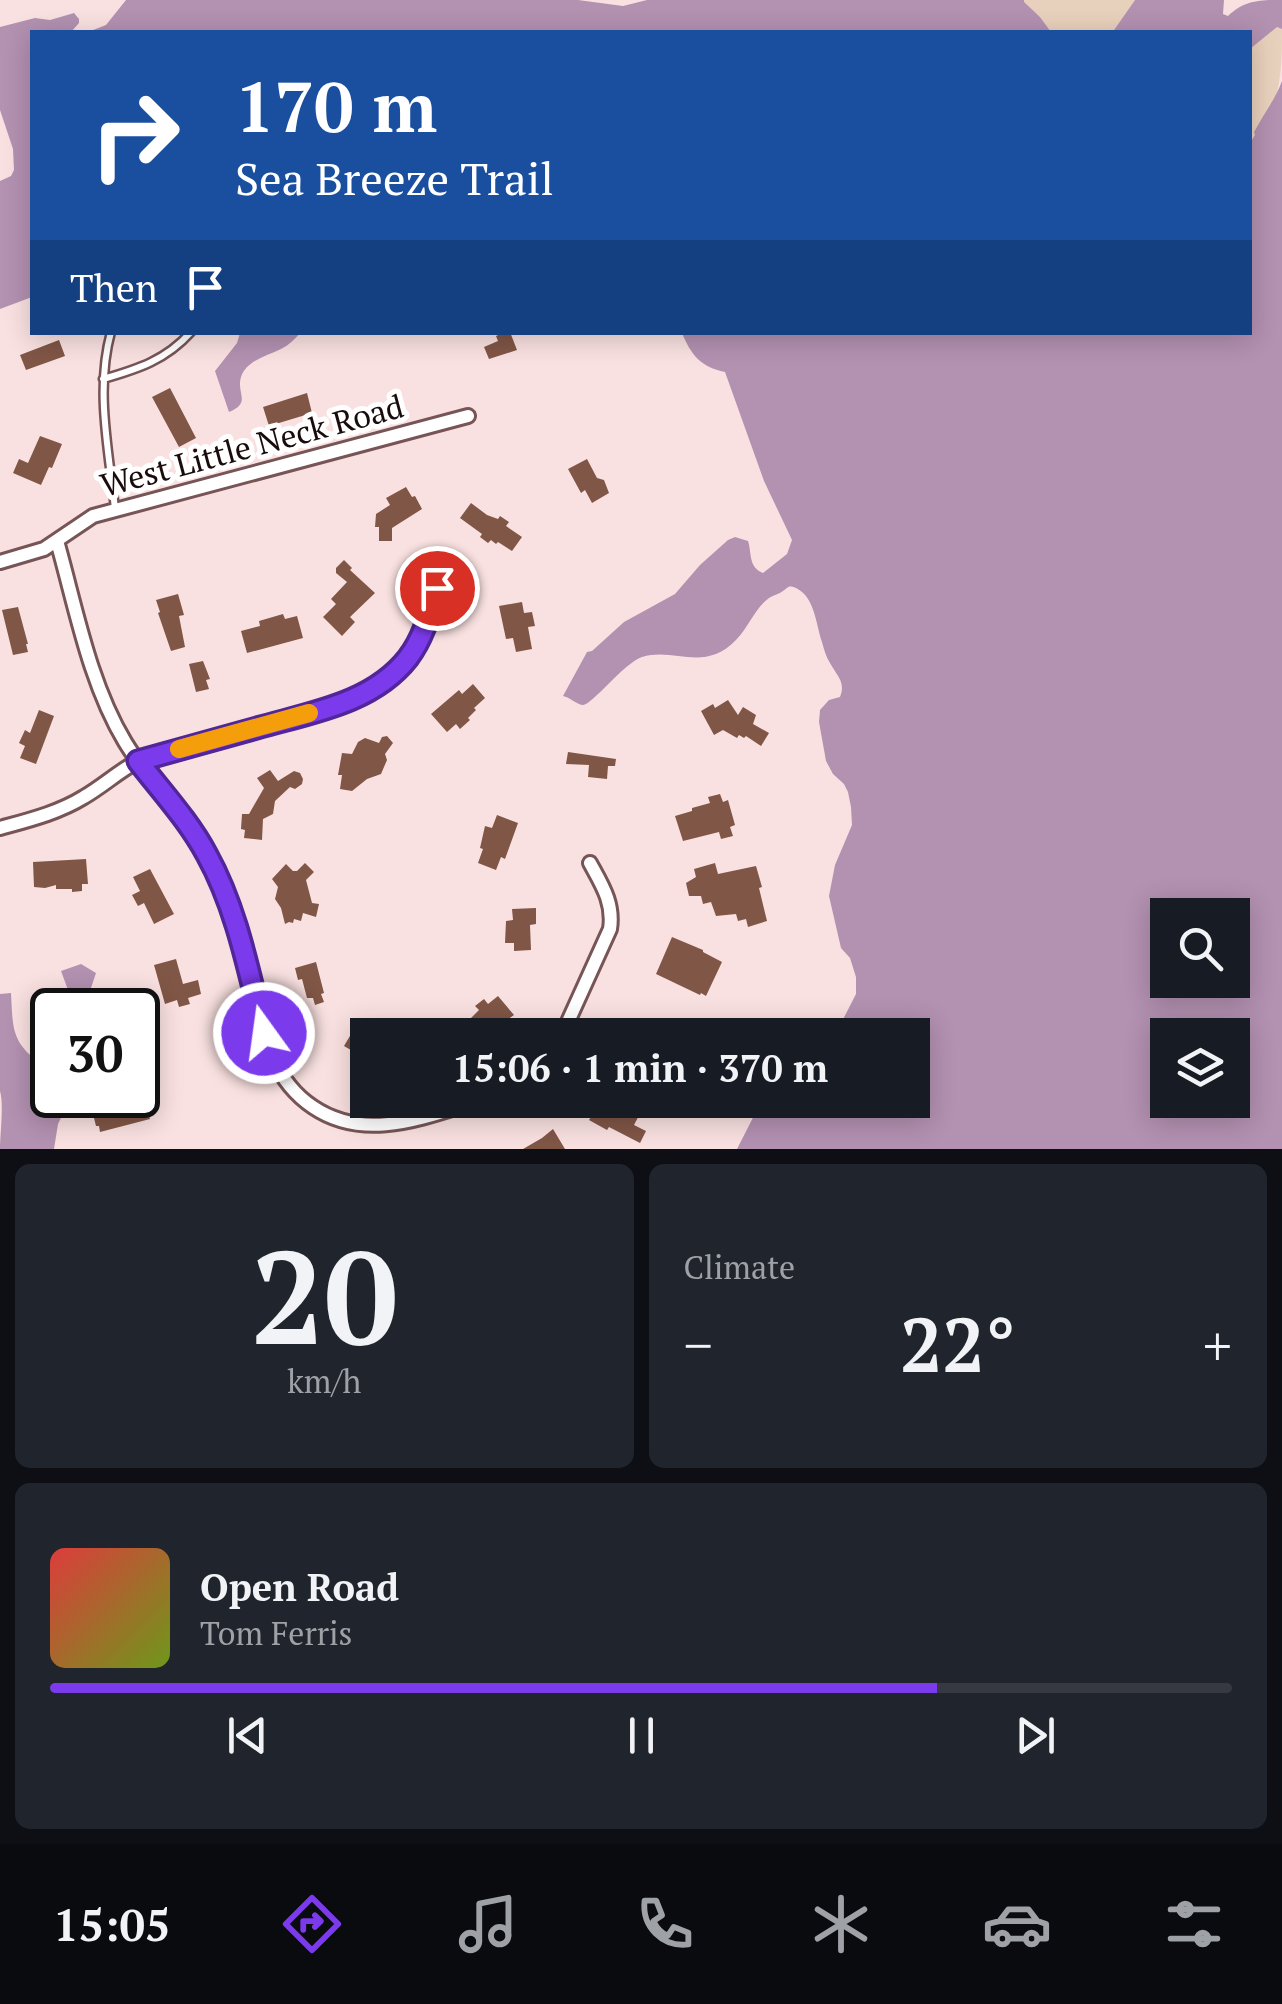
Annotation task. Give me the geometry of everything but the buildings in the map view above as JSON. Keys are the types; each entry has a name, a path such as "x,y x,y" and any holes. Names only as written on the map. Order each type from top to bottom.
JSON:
{"street":[{"name":"West Little Neck Road","path":"0,562 28,555 57,541 80,523 116,510 468,416"},
{"path":"57,541 102,696 114,722 138,761 189,824 221,883 272,1060 290,1088 326,1115 382,1126 419,1118"},
{"path":"0,828 62,809 138,761 335,706 375,687 393,674 417,645 437,588"},
{"path":"570,1018 610,929 610,904 590,863"}],"lane":[{"path":"110,335 103,379 116,510"},
{"path":"103,379 156,362 187,335"}],"shaded area":[{"path":"126,0 578,0 623,6 647,0 1024,0 1050,30 93,30 106,25"},
{"path":"1135,0 1114,30 1050,30 1023,2"},
{"path":"1135,0 1224,0 1223,14 1228,16 1253,2 1282,0 1282,29 1277,27 1252,47 1252,30 1114,30"},
{"path":"74,13 79,23 73,30 30,30 30,298 0,309 0,181 14,170 13,149 0,110 0,27 35,18 50,20"},
{"path":"1277,26 1282,29 1278,87 1252,140 1252,47"},
{"path":"1282,81 1282,1149 737,1149 753,1118 930,1118 930,1018 844,1018 856,994 856,977 850,958 841,948 829,896 835,865 852,825 851,807 844,784 826,761 819,722 820,710 842,692 811,605 802,592 790,587 769,598 724,650 701,657 642,657 583,705 563,696 587,652 624,622 675,594 728,540 735,537 748,541 753,563 763,573 787,554 792,540 764,481 725,372 698,359 683,335 1252,335 1255,135"},
{"path":"239,335 298,335 248,366 241,377 242,401 229,412 215,371"},
{"path":"81,964 96,973 91,988 67,988 61,971"},
{"path":"11,993 16,1034 30,1054 30,1118 61,1118 54,1149 0,1149 0,994"}],"slow traffic":[{"path":"179,749 309,713"}],"route":[{"path":"264,1033 221,883 189,824 138,761 335,706 375,687 393,674 417,645 437,588"}]}
